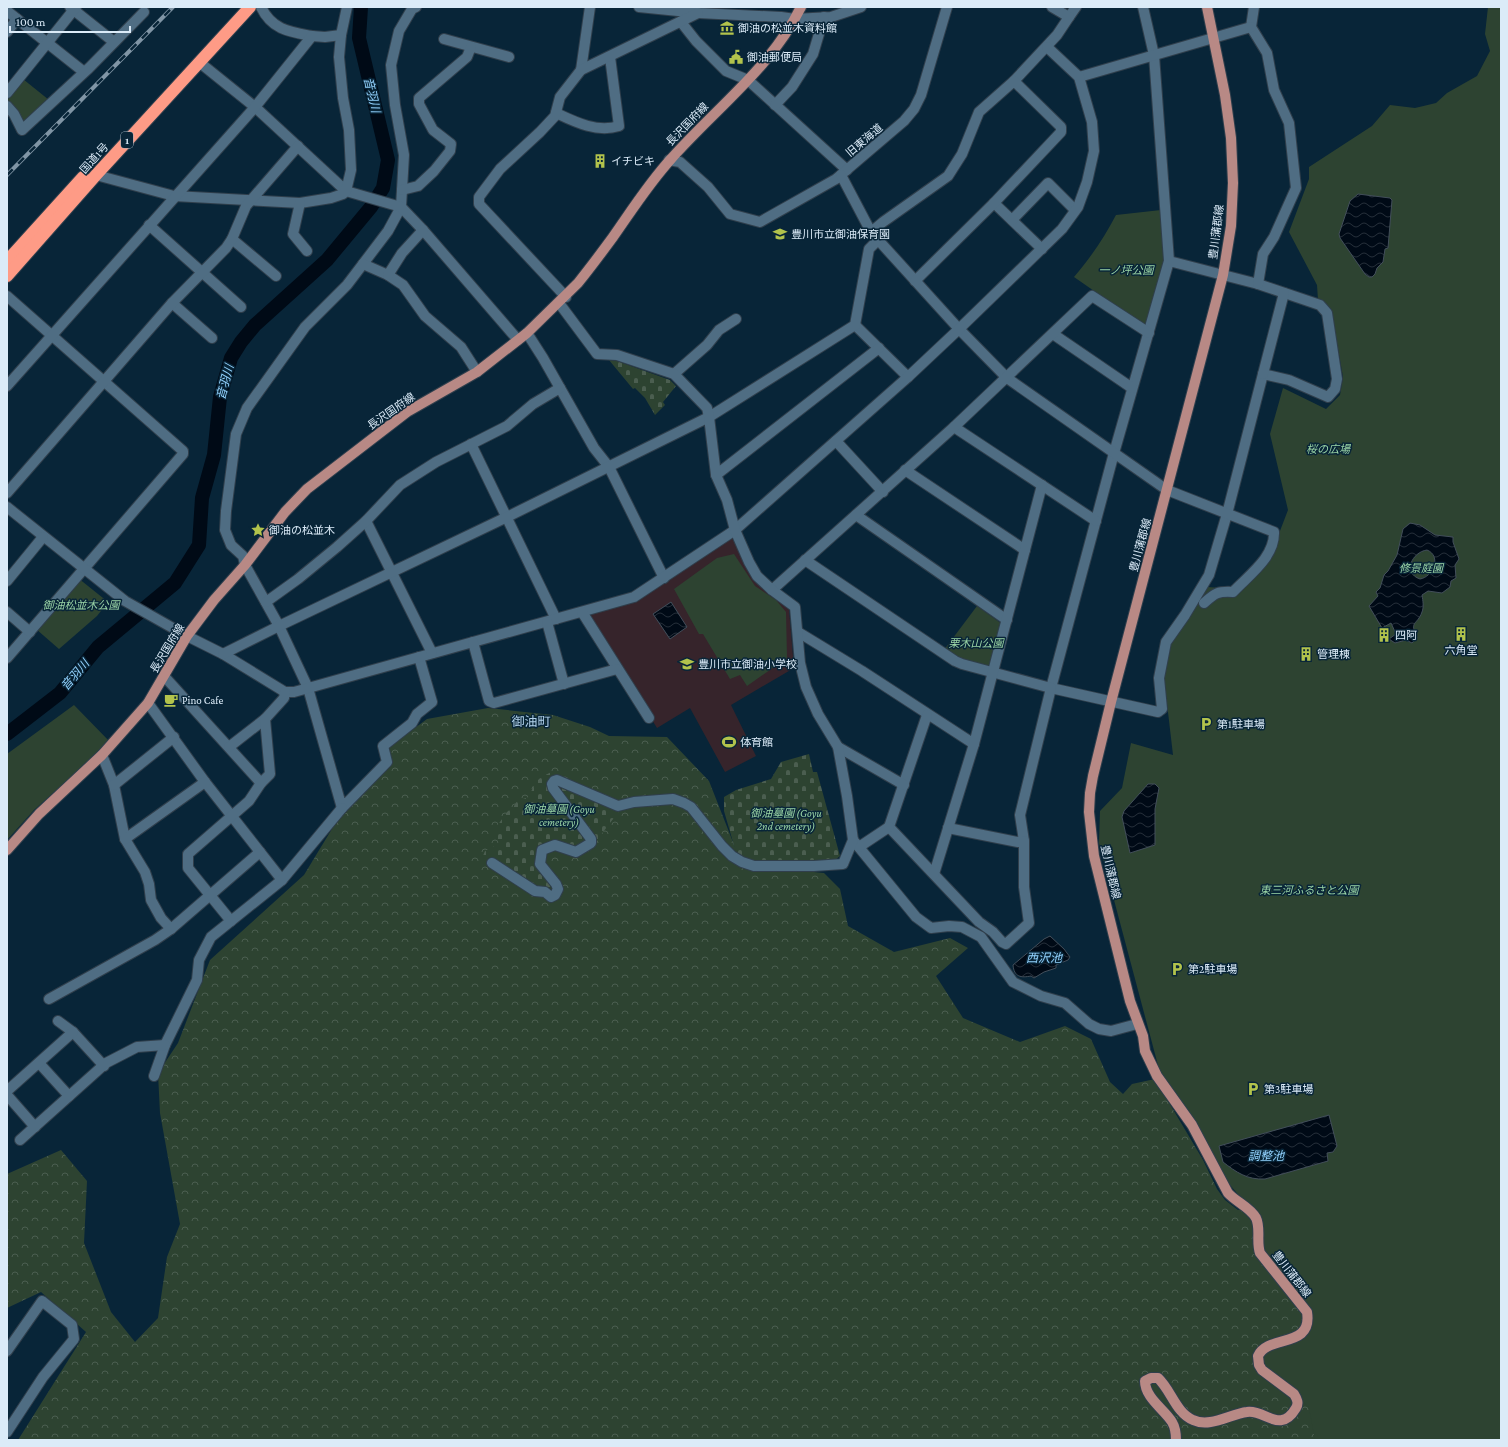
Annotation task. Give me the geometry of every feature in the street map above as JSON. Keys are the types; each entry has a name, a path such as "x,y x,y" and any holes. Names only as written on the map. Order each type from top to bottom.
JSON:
{"highway":[{"name":"国道1号","path":"7,261 193,56 241,7"},
{"name":"国道1号","path":"7,276 96,175 250,7"}],"main road":[{"name":"豊川蒲郡線","path":"1176,1440 1172,1421 1156,1404 1146,1387 1145,1381 1151,1378 1158,1378 1184,1413 1192,1420 1198,1422 1212,1422 1253,1411 1273,1420 1286,1419 1298,1404 1297,1398 1294,1394 1262,1370 1259,1365 1258,1356 1264,1348 1296,1337 1305,1330 1308,1317 1307,1312 1260,1252 1258,1247 1256,1218 1238,1200 1233,1198 1228,1193 1192,1125 1157,1076 1145,1051 1142,1036 1128,993 1094,856 1089,812 1090,793 1111,702 1223,275 1231,226 1233,183 1232,145 1226,95 1207,7"},
{"name":"長沢国府線","path":"7,850 39,814 102,755 148,703 187,636 214,600 245,565 285,512 307,489 407,412 478,372 528,333 562,300 578,283 644,191 669,160 696,130 748,80 784,37 798,14"}],"street":[{"path":"261,7 272,24 290,32 325,37 340,35"},
{"path":"347,7 340,35 339,57 343,98 350,138 351,170 348,192"},
{"path":"342,808 308,688 266,602 245,565 243,556 231,545 225,530 226,511 236,434 247,408 304,327 347,285 388,231 398,206 402,190 404,155 395,105 391,65 399,31 412,9 416,7"},
{"path":"581,70 590,7"},
{"path":"639,7 698,13 798,14 824,17 831,17 861,7"},
{"name":"旧東海道","path":"748,80 844,173 904,121 914,109 926,80 947,7"},
{"path":"1052,7 1069,17"},
{"path":"223,654 710,417 855,325 869,249 882,222 948,176 962,154 979,112 1014,81 1047,47 1076,7"},
{"path":"889,827 979,922 993,932 1002,942 1006,944 1029,923 1024,887 1024,840 1020,814 1051,688 1114,453 1169,261 1154,55 1143,7"},
{"path":"1254,7 1251,27 1267,53 1274,90 1290,123 1296,188 1274,237 1263,254 1258,284"},
{"path":"7,93 73,8 114,42"},
{"path":"7,106 14,114 22,130 114,42 143,9"},
{"path":"7,11 84,72"},
{"path":"698,13 581,70 560,97 555,116 500,169 479,197 480,204 562,300 597,354 617,355 674,374 707,408 710,417 716,475 727,500 735,530 749,562 757,576 772,590 796,607 800,663 806,687 818,714 838,747 856,844 916,917 931,928 949,926 962,927 980,937 1013,982 1041,996 1065,1003 1089,1024 1099,1029 1111,1031 1138,1024"},
{"path":"775,105 792,87 813,54 824,17"},
{"path":"7,32 17,19"},
{"path":"681,22 696,41 726,71 748,80"},
{"path":"1079,77 1251,27"},
{"path":"7,386 174,196 256,106 312,36"},
{"path":"444,39 509,58"},
{"path":"402,190 418,186 434,171 450,151 451,144 433,130 419,104 419,98 467,57 471,47"},
{"path":"7,507 125,600 187,636 223,654 285,692 308,688 634,597 735,530 908,377 1062,229 1078,207 1087,182 1094,150 1092,122 1079,77 1047,47"},
{"path":"556,113 584,125 601,129 619,126 610,57"},
{"path":"199,62 256,106 348,192 398,206 423,230 518,340"},
{"path":"916,281 994,203 1061,132 1061,127 1014,81"},
{"path":"7,493 172,303 226,248 232,239 246,206 298,146"},
{"path":"669,160 680,162 686,167 708,187 730,214 760,222 844,173 874,236 959,329 1007,378 1167,490 1274,532 1275,540 1266,558 1233,592 1222,591 1214,594 1204,603"},
{"path":"96,175 174,196 300,203 330,198 348,192"},
{"path":"1012,220 1048,183 1075,210"},
{"path":"300,203 293,234 307,251"},
{"path":"994,203 1042,249"},
{"path":"149,225 241,307"},
{"path":"388,275 402,252 423,230"},
{"path":"232,239 276,276"},
{"path":"1169,261 1258,284 1320,305 1327,313 1337,379 1335,390 1328,397 1288,380 1263,374"},
{"path":"363,264 388,275 403,285 425,316 461,348 478,372"},
{"path":"805,560 955,661 1051,688 1158,712 1162,709 1159,678 1166,642 1185,615 1209,575 1227,514 1284,293"},
{"path":"7,296 184,451 7,658"},
{"path":"772,590 954,427 1092,296 1149,333"},
{"path":"172,303 212,338"},
{"path":"674,374 707,345 718,330 736,319"},
{"path":"855,325 908,377"},
{"path":"528,333 594,448 609,467 664,578"},
{"path":"1053,334 1132,388"},
{"path":"716,475 879,348"},
{"path":"266,602 298,579 366,521 400,485 436,462 507,426 533,404 560,388"},
{"path":"954,427 1096,521"},
{"path":"836,441 883,492"},
{"path":"471,444 507,517 552,620 564,684"},
{"path":"905,470 1025,550"},
{"path":"934,874 974,744 1042,485"},
{"path":"856,515 1007,620"},
{"path":"366,521 432,653"},
{"path":"7,582 44,537"},
{"path":"7,612 30,632"},
{"path":"582,612 649,718"},
{"path":"798,632 862,671 927,715 974,744"},
{"path":"473,642 489,701 494,703 617,669"},
{"path":"154,1076 165,1044 197,980 199,960 211,937 282,880 342,808 387,762 383,746 412,723 417,714 432,702 420,657"},
{"path":"164,676 262,783"},
{"path":"229,747 265,719 284,698 285,692"},
{"path":"148,703 205,782 282,880"},
{"path":"492,864 536,891 545,892 551,897 555,895 558,889 556,884 540,864 542,850 555,845 576,852 591,843 591,839 553,788 552,784 557,780 618,806 634,802 673,799 684,802 691,807 722,846 732,856 742,862 754,866 814,866 844,864 856,844 889,827 927,715"},
{"path":"231,921 188,868 188,854 249,801 270,774 265,719"},
{"path":"114,786 174,737"},
{"path":"838,747 904,785"},
{"path":"102,755 114,786 125,839 145,872 149,884 151,900 161,918 171,929"},
{"path":"125,839 205,782"},
{"path":"948,828 1018,842 1024,840"},
{"path":"49,999 155,940 171,929 260,852"},
{"path":"58,1021 73,1032 104,1066"},
{"path":"7,1091 73,1032"},
{"path":"20,1140 104,1066 137,1047 165,1044"},
{"path":"39,1063 69,1096"},
{"path":"7,1095 35,1127"},
{"path":"7,1351 42,1301 72,1325 74,1339 43,1377 7,1432"}],"shaded area":[{"path":"733,537 762,583 789,609 794,668 731,705 756,756 725,772 690,708 657,728 587,615 639,599"}],"green space":[{"name":"東三河ふるさと公園","path":"1488,7 1501,7 1501,1440 1315,1440 1309,1408 1298,1395 1262,1366 1262,1359 1265,1352 1301,1337 1309,1332 1311,1323 1262,1249 1259,1219 1230,1185 1188,1110 1164,1080 1159,1069 1099,843 1100,811 1122,788 1131,743 1173,755 1164,678 1170,642 1207,587 1237,589 1270,557 1288,510 1270,434 1283,388 1326,409 1340,395 1343,377 1331,309 1318,300 1317,285 1289,232 1309,179 1309,167 1372,126 1390,105 1415,108 1436,103 1447,93 1477,76 1490,51 1485,34"},
{"path":"23,79 49,100 22,126 7,104 7,100"},
{"name":"一ノ坪公園","path":"1161,210 1164,263 1146,327 1074,277 1097,247 1116,215"},
{"path":"609,360 617,361 670,380 676,386 663,402 665,405 655,415 645,398 635,388 633,389"},
{"path":"734,554 755,586 776,600 786,612 787,658 747,686 740,675 730,679 703,634 699,634 674,589 717,558"},
{"name":"御油松並木公園","path":"78,578 108,602 97,616 59,649 36,629"},
{"name":"栗木山公園","path":"977,606 1002,624 991,667 956,659 944,650"},
{"path":"74,705 110,742 34,810 7,840 7,754"},
{"path":"488,708 553,715 590,727 609,736 667,737 709,781 742,865 824,873 840,889 848,926 894,952 950,938 968,948 936,976 963,1018 1020,1042 1065,1026 1091,1039 1110,1082 1123,1094 1132,1084 1155,1079 1203,1160 1217,1189 1225,1200 1238,1210 1268,1204 1501,797 1501,1440 18,1440 86,1332 41,1292 7,1308 7,1174 61,1150 87,1181 84,1243 111,1312 135,1342 158,1318 167,1257 180,1224 160,1113 158,1073 178,1043 210,960 304,875 341,814 392,764 388,748 427,719"},
{"name":"御油墓園 (Goyu 2nd cemetery)","path":"809,754 813,772 817,772 840,856 834,861 752,862 739,856 735,849 724,811 724,797 736,790 771,779 781,762"},
{"name":"御油墓園 (Goyu cemetery)","path":"552,772 620,810 593,845 556,849 544,852 543,862 559,893 531,893 486,862 483,856 485,851 499,844 495,829 507,812 517,801 529,797 537,781 543,776"}],"water":[{"path":"1358,194 1390,198 1392,200 1388,248 1385,249 1383,262 1377,268 1372,277 1365,274 1340,238 1339,234 1350,201"},
{"path":"1410,523 1420,525 1435,535 1453,537 1453,542 1459,559 1455,565 1456,578 1451,581 1450,587 1442,593 1428,591 1422,595 1423,610 1414,626 1417,638 1412,643 1406,640 1395,643 1389,639 1396,634 1391,623 1382,628 1369,606 1378,596 1376,592 1380,588 1384,575 1397,555 1403,529","holes":["1427,550 1432,553 1435,561 1432,571 1420,579 1411,572 1410,568 1413,558"]},
{"path":"671,602 687,627 670,639 653,614"},
{"path":"1148,784 1155,784 1159,788 1155,809 1155,845 1130,853 1122,817 1124,811"},
{"name":"西沢池","path":"1050,936 1070,957 1068,960 1056,965 1056,968 1044,972 1034,978 1031,976 1021,977 1016,974 1013,965 1044,939"},
{"name":"調整池","path":"1329,1115 1337,1146 1333,1152 1327,1153 1328,1161 1265,1179 1247,1177 1223,1162 1219,1146"}],"waterway":[{"name":"音羽川","path":"7,734 60,693 98,647 175,583 199,545 202,498 214,455 220,397 231,358 241,342 255,325 327,260 371,207 383,188 388,160 359,38 361,7"}],"railway":[{"path":"7,175 173,7"}],"place":[{"name":"御油の松並木資料館","path":"727,28"},
{"name":"御油郵便局","path":"736,57"},
{"name":"イチビキ","path":"600,161"},
{"name":"豊川市立御油保育園","path":"780,234"},
{"name":"御油の松並木","path":"258,530"},
{"name":"六角堂","path":"1461,634"},
{"name":"四阿","path":"1384,635"},
{"name":"管理棟","path":"1306,654"},
{"name":"豊川市立御油小学校","path":"687,664"},
{"name":"Pino Cafe","path":"171,700"},
{"name":"第1駐車場","path":"1206,724"},
{"name":"体育館","path":"729,742"},
{"name":"第2駐車場","path":"1177,969"},
{"name":"第3駐車場","path":"1253,1089"}],"district":[{"name":"御油町","path":"531,721"}],"park label":[{"name":"桜の広場","path":"1328,449"},
{"name":"修景庭園","path":"1421,568"}]}
